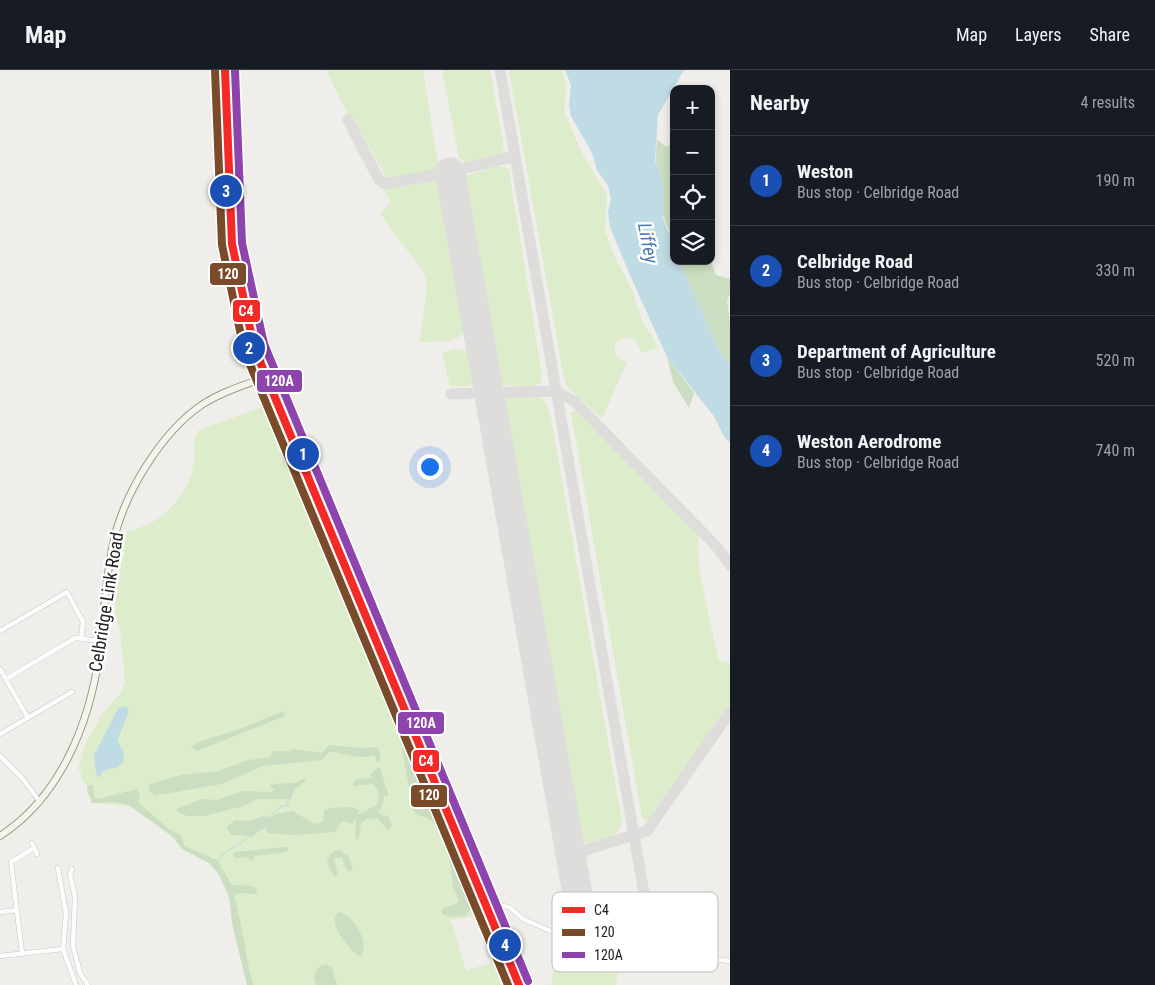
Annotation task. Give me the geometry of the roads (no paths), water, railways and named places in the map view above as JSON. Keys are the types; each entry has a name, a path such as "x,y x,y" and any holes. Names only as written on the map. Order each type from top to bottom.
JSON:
{"main road":[{"path":"225,70 232,244 253,342 519,985"},
{"name":"Celbridge Link Road","path":"0,836 21,821 40,803 61,772 82,725 95,680 109,568 116,531 129,499 158,449 179,424 202,404 228,390 266,377"}],"street":[{"path":"0,631 67,592 83,622 81,639"},
{"path":"6,679 70,641 81,639 101,641"},
{"path":"0,669 28,718"},
{"path":"0,734 72,692"},
{"path":"0,756 23,779 40,803"},
{"path":"22,953 12,860 33,846 37,854"},
{"path":"58,868 66,913 63,949 76,985"},
{"path":"72,869 70,874 75,897 73,946 80,973 88,985"},
{"path":"488,910 502,906 509,908 522,919 552,932"},
{"path":"0,912 16,910"},
{"path":"0,956 63,949"}],"water":[{"name":"Liffey","path":"565,70 684,70 675,85 670,85 670,94 658,115 655,160 663,186 663,217 666,228 670,234 670,265 681,265 719,350 730,365 730,442 725,438 713,415 667,357 629,273 610,227 608,212 611,199 608,186 597,170 592,153 571,116 569,105 571,85"},
{"path":"123,706 127,707 129,711 117,741 124,752 123,763 116,768 104,770 99,778 96,774 94,755 118,709"}],"waterway":[{"path":"250,837 280,807 288,805 288,790"},
{"path":"215,865 223,854 247,839"}],"place":[{"name":"Department of Agriculture","path":"226,191"},
{"name":"Celbridge Road","path":"249,348"},
{"name":"Weston","path":"303,454"},
{"name":"Weston Aerodrome","path":"505,945"}]}
